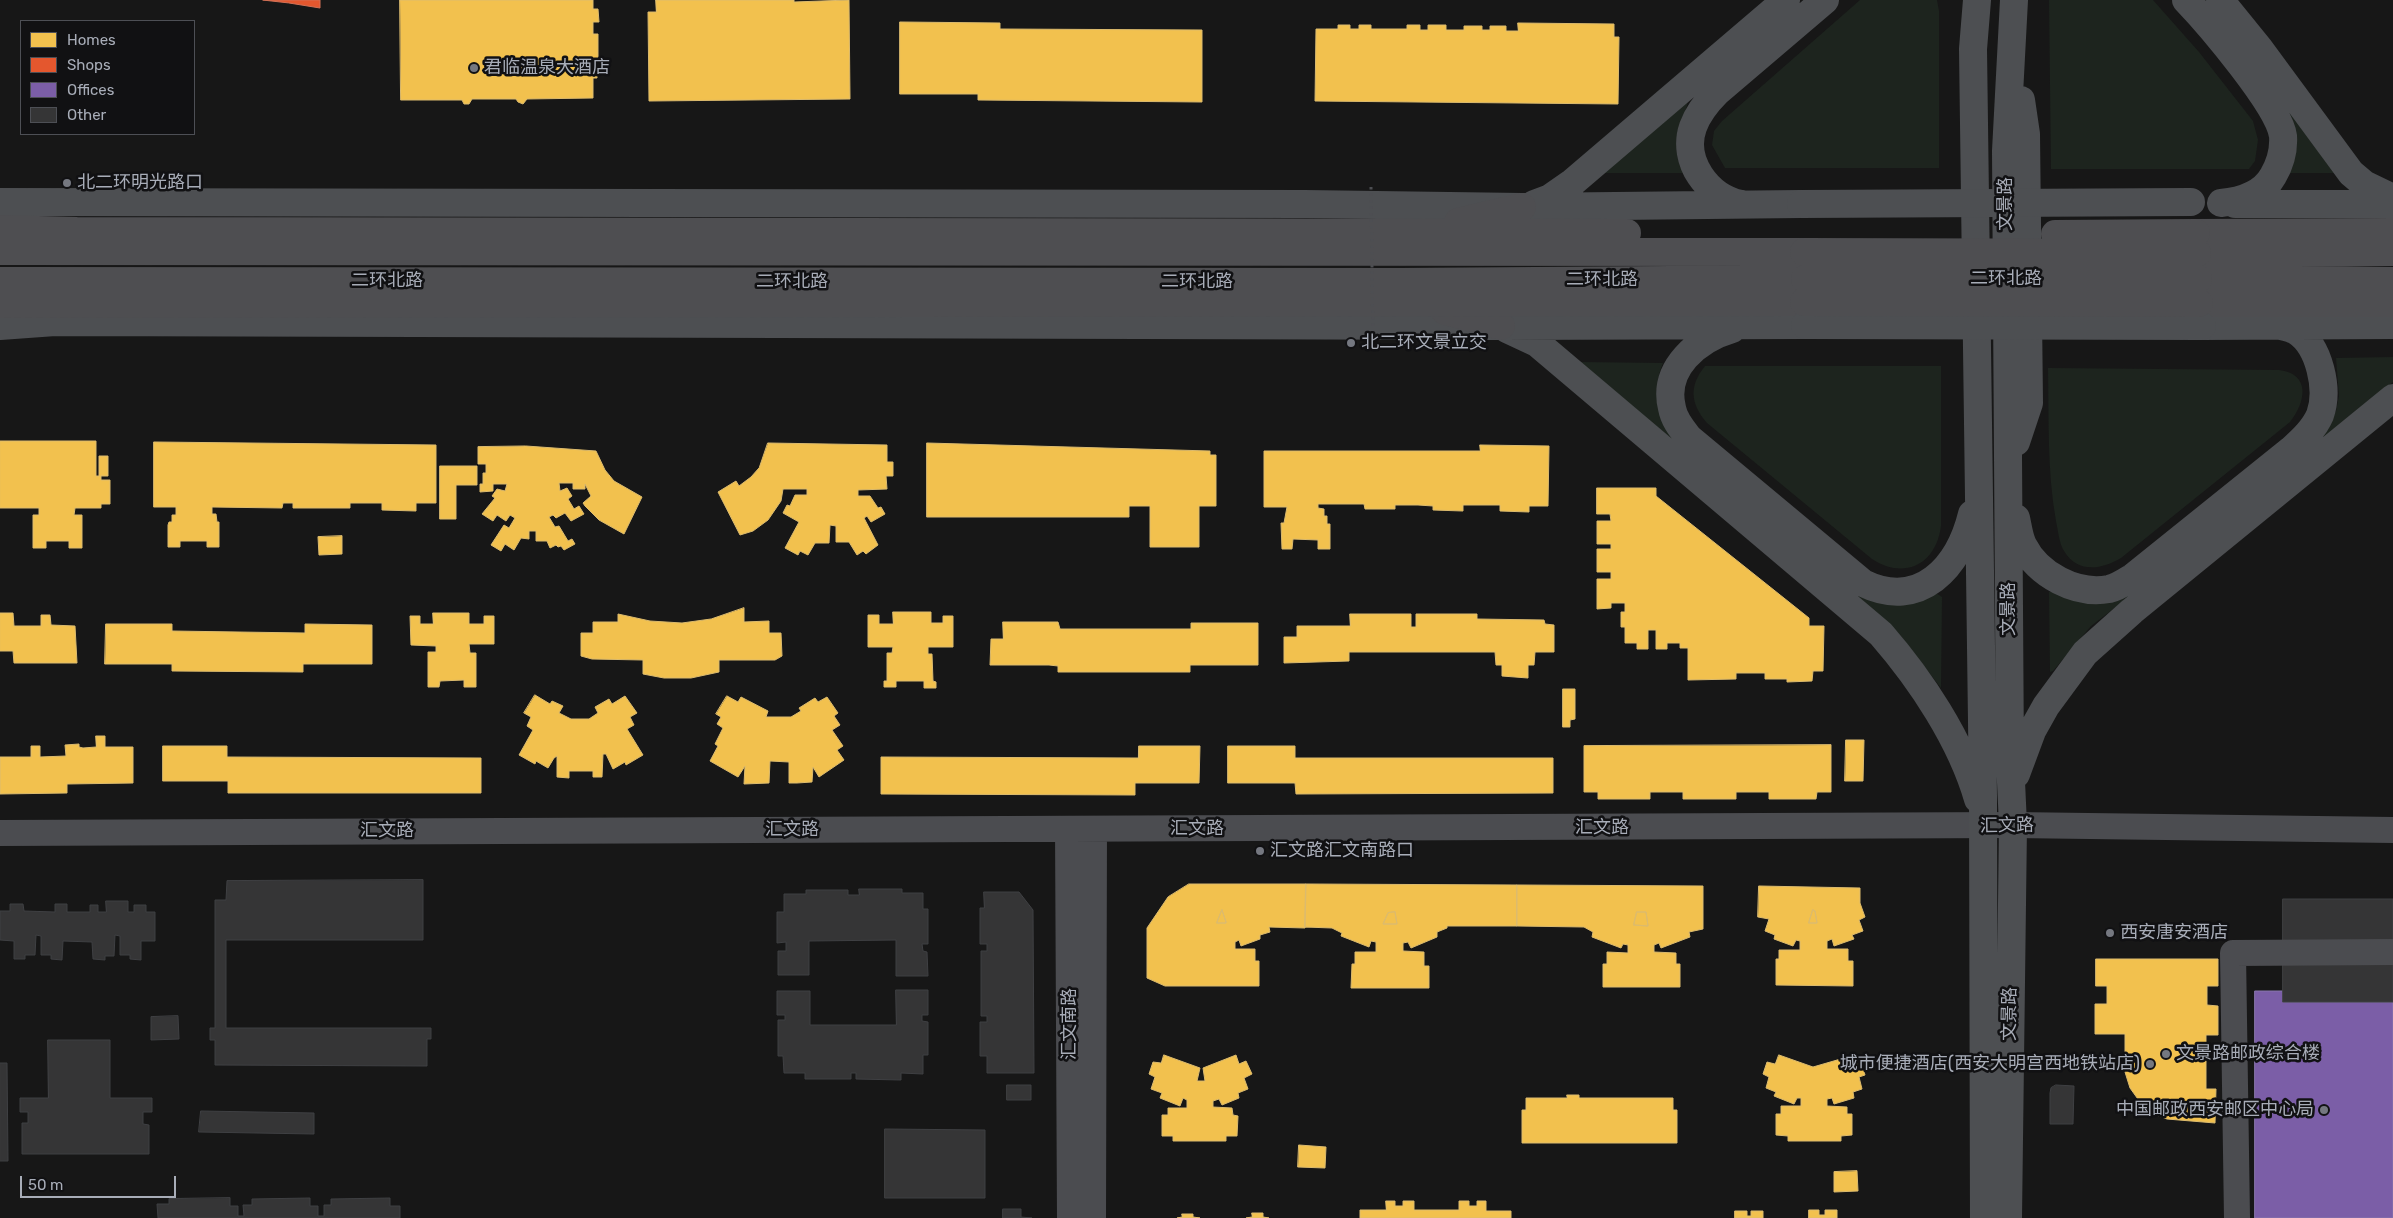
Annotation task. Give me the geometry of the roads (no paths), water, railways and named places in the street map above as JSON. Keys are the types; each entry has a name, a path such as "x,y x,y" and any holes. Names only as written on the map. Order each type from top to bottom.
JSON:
{"highway":[{"path":"1402,232 1522,207"},
{"path":"0,229 77,231 1402,232 1804,243"},
{"path":"418,252 508,230"},
{"path":"576,230 662,252"},
{"path":"2198,279 2393,232"},
{"name":"二环北路","path":"0,251 662,252 1804,243 2198,279 2393,252"},
{"path":"2198,279 2393,303"},
{"name":"二环北路","path":"0,281 807,282 1805,302 2198,279 2393,281"},
{"path":"312,303 414,281"},
{"path":"807,282 935,303"},
{"path":"1410,302 1500,326"},
{"path":"0,304 1805,302"}],"main road":[{"path":"1522,207 1550,198 1566,188 1786,0"},
{"path":"1750,206 1729,200 1705,183 1693,164 1690,154 1692,128 1706,103 1717,92 1825,0"},
{"path":"1963,0 1973,49"},
{"name":"文景路","path":"1977,0 1973,49 1983,823 1984,1218"},
{"path":"2186,0 2240,64 2273,111 2282,135 2281,158 2271,180 2254,194 2243,199 2221,204"},
{"path":"2220,0 2259,48 2351,172 2364,184 2393,198"},
{"name":"文景路","path":"2008,1218 2013,825 2011,787 2006,151 2015,17"},
{"path":"0,202 1304,204 1522,207 2191,202 2221,204 2393,204"},
{"path":"1979,462 1975,501 1969,526 1961,547 1940,573 1922,587 1908,591 1878,590 1863,583 1689,438 1678,423 1672,409 1672,383 1677,369 1692,350 1708,338 1722,332 1761,324 1805,302 2198,279 2274,325 2296,331 2305,339 2317,363 2324,389 2323,405 2316,423 2291,450 2133,577 2110,589 2087,589 2063,583 2042,569 2023,545 2008,472"},
{"path":"0,326 55,322 1500,326 1761,324"},
{"path":"2274,325 2393,325"},
{"path":"1500,326 1538,343 1881,634 1908,666 1949,732 1975,790 1983,823"},
{"path":"2011,787 2037,723 2065,678 2085,653 2132,611 2393,398"}],"street":[{"name":"汇文路","path":"0,833 1983,823 2393,830"},
{"name":"汇文南路","path":"1070,1218 1081,829"},
{"name":"汇文南路","path":"1081,829 1093,1218"},
{"path":"2237,1218 2233,953 2393,952"}],"place":[{"name":"君临温泉大酒店","path":"474,68"},
{"name":"北二环明光路口","path":"67,183"},
{"name":"北二环文景立交","path":"1351,343"},
{"name":"汇文路汇文南路口","path":"1260,851"},
{"name":"西安唐安酒店","path":"2110,933"},
{"name":"文景路邮政综合楼","path":"2166,1054"},
{"name":"城市便捷酒店(西安大明宫西地铁站店)","path":"2150,1064"},
{"name":"中国邮政西安邮区中心局","path":"2324,1110"}]}
